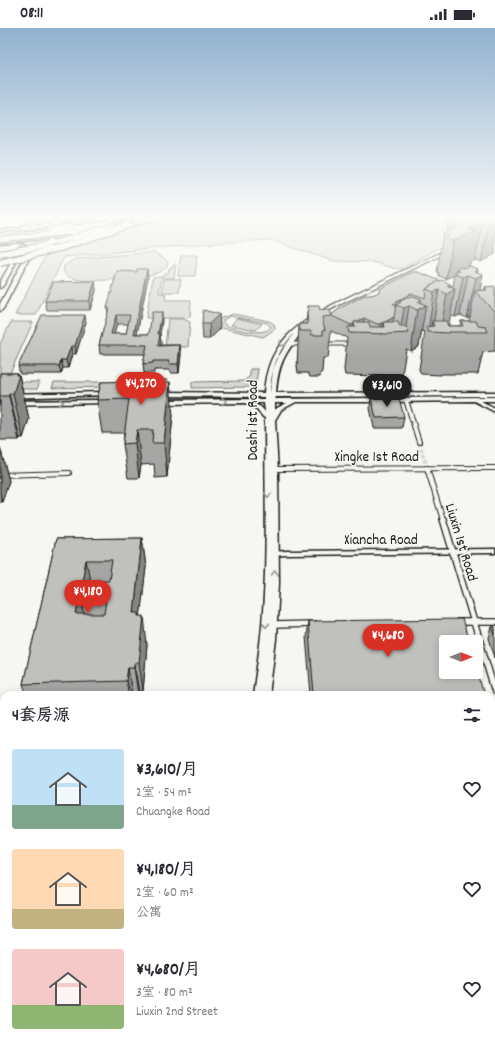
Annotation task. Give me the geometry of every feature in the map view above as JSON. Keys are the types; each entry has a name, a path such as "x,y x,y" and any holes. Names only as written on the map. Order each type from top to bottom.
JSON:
{"main road":[{"path":"0,286 13,265"},
{"path":"0,309 23,265"},
{"name":"Dashi 1st Road","path":"258,691 264,658 272,554 274,468 273,419 267,380 270,366 278,349 289,336 307,321 418,265"},
{"name":"Dashi 1st Road","path":"266,691 274,625 268,412 279,361 289,344 303,328 319,317 426,265"},
{"path":"275,378 277,386 282,390 302,398"},
{"path":"244,394 260,388 267,380"},
{"path":"0,396 116,394"},
{"path":"154,394 244,394 270,398"},
{"path":"211,394 211,401"},
{"path":"273,419 277,411 283,406 302,398 495,394"},
{"path":"22,403 24,396"},
{"path":"154,402 238,401 270,398 406,400 495,399"},
{"path":"467,400 482,403 495,410"},
{"path":"238,401 257,406 265,416 268,412"},
{"path":"0,404 115,402"}],"street":[{"path":"289,344 307,344"},
{"path":"320,344 358,344"},
{"path":"406,400 419,442"},
{"path":"268,454 274,468"},
{"name":"Xingke 1st Road","path":"274,468 495,468"},
{"name":"Liuxin 1st Road","path":"427,468 495,691"},
{"path":"0,475 69,474"},
{"name":"Xiancha Road","path":"272,554 495,551"},
{"path":"450,622 495,622"},
{"path":"274,625 317,624"}],"shaded area":[{"path":"41,265 60,265 36,315 15,315"},
{"path":"66,265 167,265 157,273 150,275 93,280 83,280 70,277 63,271 64,266"},
{"path":"172,265 176,265 174,278 162,278 159,293 166,294 165,300 191,300 190,317 146,318 153,277 163,276 164,273 168,273 169,268 172,268"},
{"path":"180,265 196,265 195,276 178,276"},
{"path":"382,265 409,265 401,269"},
{"path":"164,279 181,279 179,292 162,292"},
{"path":"233,314 269,321 274,324 275,329 263,337 213,326 221,318","holes":["230,316 267,323 271,327 268,330 256,332 230,327 225,325 223,320"]},
{"path":"237,318 262,324 256,330 231,325"},
{"path":"168,319 183,319 190,322 188,347 165,347"},
{"path":"11,322 33,322 6,382 40,382 37,389 0,389 0,344"},
{"path":"250,369 258,369 256,383 249,387 192,388 192,382 244,381 250,376"},
{"path":"54,382 116,382 115,387 52,388"},
{"path":"208,396 208,398 26,400 48,397"}],"building":[{"path":"470,266 478,269 475,271 483,274 476,278 468,275 463,277 455,274 460,271 456,270 461,267 465,268"},
{"path":"137,269 147,269 134,334 149,334 152,312 162,312 158,334 160,334 158,346 180,345 178,364 169,364 169,361 153,361 153,363 143,364 147,345 99,345 117,271 137,272","holes":["116,315 130,315 126,334 111,334"]},
{"path":"413,272 418,272 441,281 430,285 426,289 425,298 411,293 393,304 396,305 394,317 385,322 377,324 364,318 354,322 355,323 351,325 331,315 342,307 365,295 372,295 379,292 379,289"},
{"path":"442,280 450,284 447,286 455,289 447,294 439,290 434,292 426,289 431,286 430,285"},
{"path":"95,281 89,301 45,301 53,282"},
{"path":"494,286 495,310 493,310 475,291 487,290 485,287"},
{"path":"413,296 421,299 418,302 426,305 417,310 409,306 404,308 396,305 401,302 400,301"},
{"path":"308,306 319,306 320,310 330,310 332,316 322,317 325,330 323,330 323,335 312,335 311,331 300,331 299,324 308,324"},
{"path":"203,310 219,314 209,324 202,324"},
{"path":"42,315 85,315 75,346 71,346 66,360 61,360 59,366 18,366"},
{"path":"432,321 446,321 448,326 463,326 461,321 476,321 478,326 486,327 488,332 428,332 426,327 434,326"},
{"path":"354,322 369,322 370,327 385,327 384,322 398,322 400,327 407,327 409,333 349,333 348,327 355,327"},
{"path":"0,373 17,373 16,375 19,375 13,394 9,394 9,396 0,396"},
{"path":"167,380 167,382 170,382 164,443 152,443 153,430 137,430 135,443 123,444 129,399 97,400 101,382"},
{"path":"371,398 399,398 404,417 376,418"},
{"path":"142,538 134,613 139,613 139,616 144,616 139,663 134,663 134,667 128,667 126,681 23,684 56,539","holes":["86,560 112,560 109,580 82,581","107,593 104,614 76,614 80,594"]},
{"path":"462,619 467,635 439,635 439,679 479,679 483,691 314,691 308,621"},
{"path":"492,627 495,627 495,635"}],"tunnel":[{"path":"419,442 427,468"}]}
